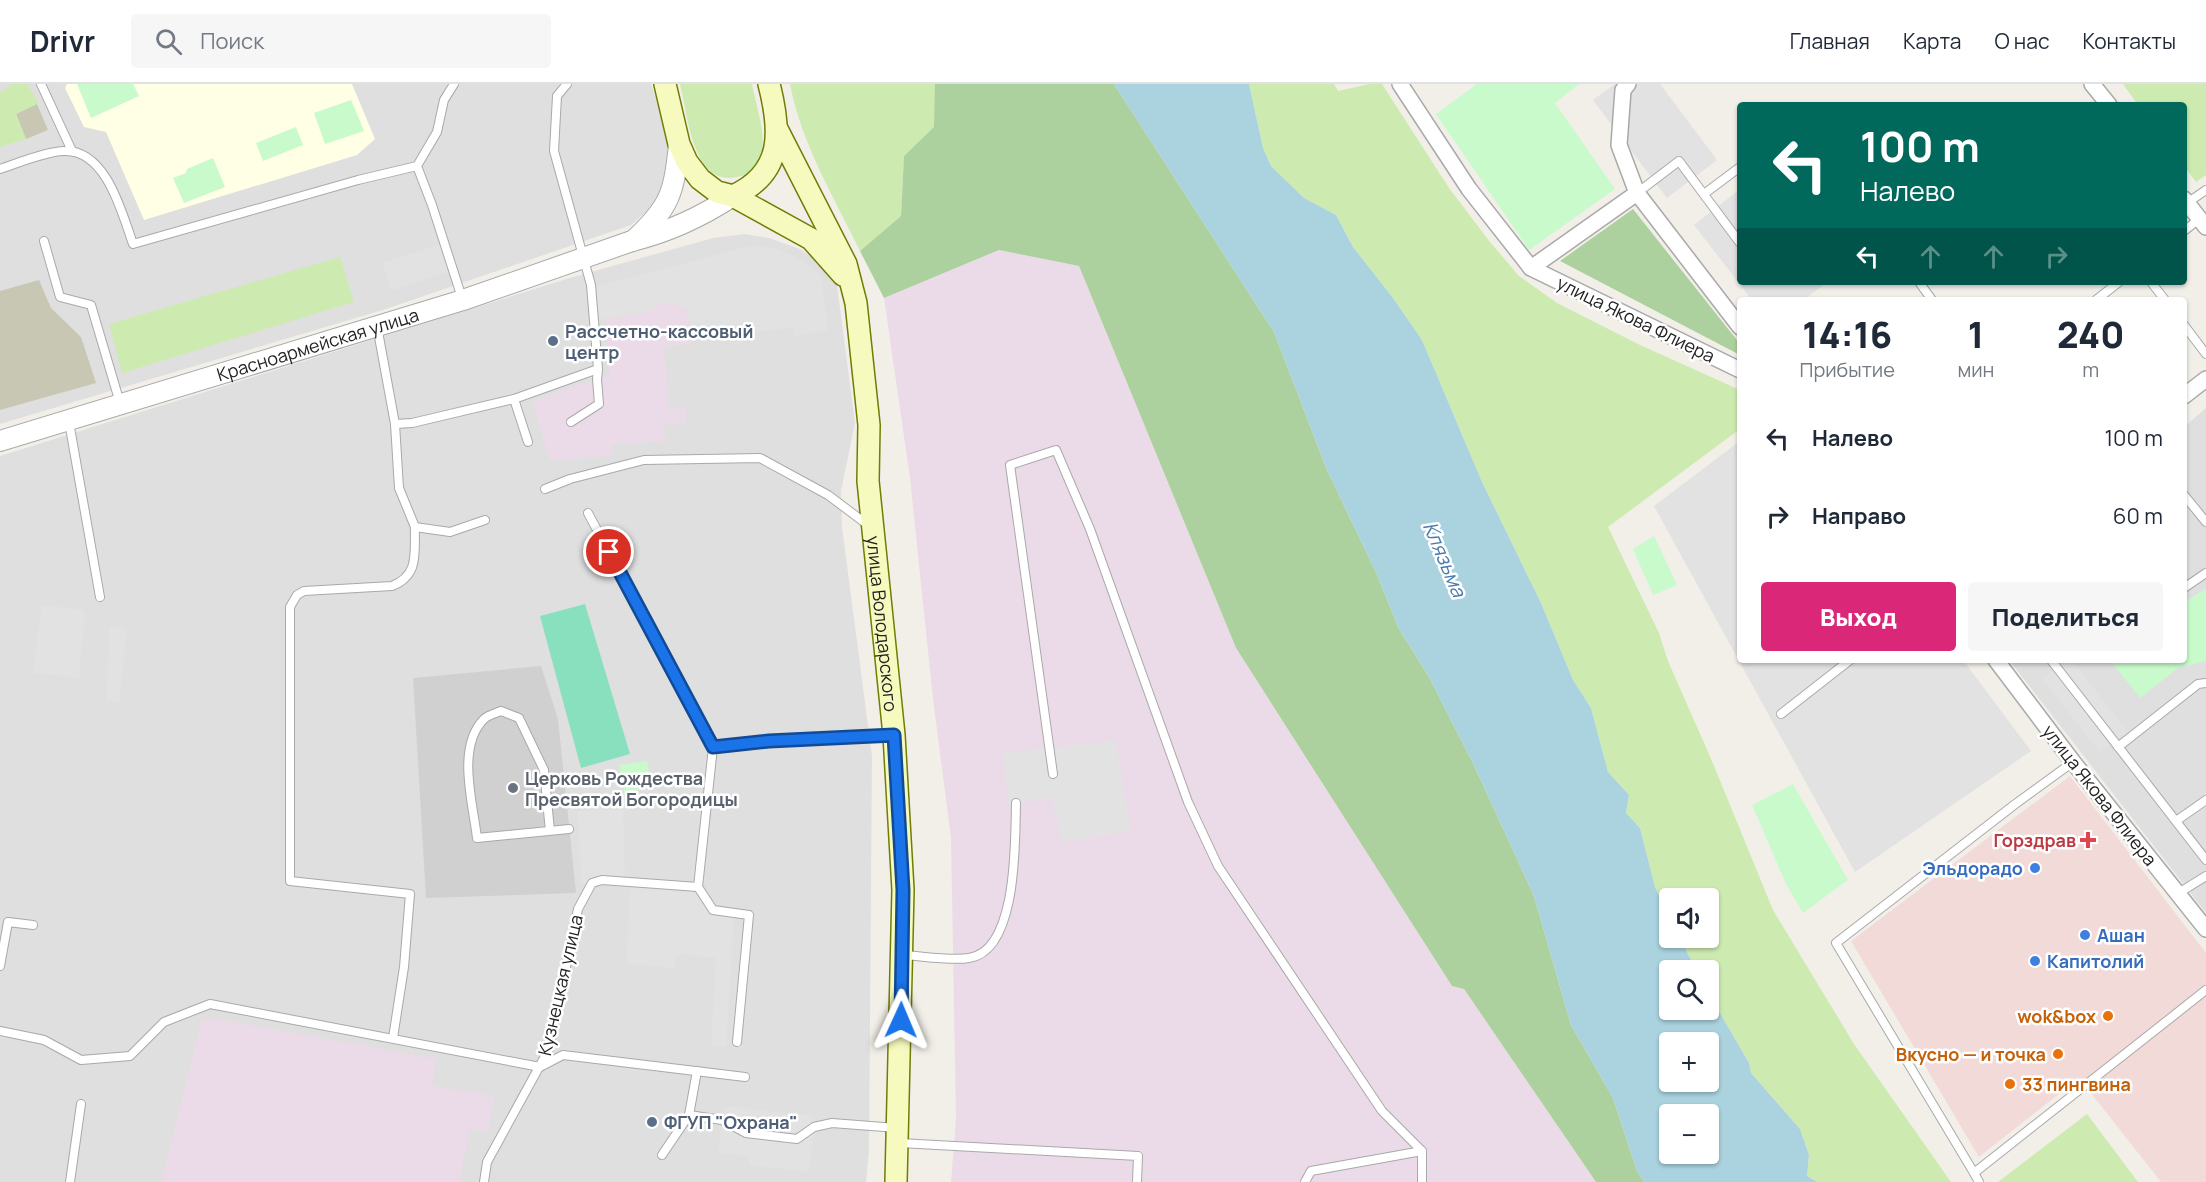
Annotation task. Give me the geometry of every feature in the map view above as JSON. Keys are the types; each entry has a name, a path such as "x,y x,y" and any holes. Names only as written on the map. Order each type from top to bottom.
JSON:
{"main road":[{"path":"665,84 679,144 692,171 708,187 733,196 811,239 849,283"},
{"path":"733,196 745,191 764,176 775,150 777,129 769,84"},
{"name":"улица Володарского","path":"777,129 846,264 849,283 856,303 869,425 868,481 894,735 903,890 896,1182"}],"street":[{"path":"1400,84 1469,189 1531,268 1637,193"},
{"path":"1628,84 1623,90 1619,145 1637,193 1737,323"},
{"path":"2092,84 2107,102"},
{"path":"632,242 651,224 672,191 679,144"},
{"name":"Красноармейская улица","path":"0,441 463,300 678,227 733,196"},
{"path":"2187,202 2203,223"},
{"name":"улица Якова Флиера","path":"1531,268 1737,369"},
{"path":"2187,394 2206,379"},
{"name":"улица Якова Флиера","path":"1998,663 2073,762 2206,929"}],"lane":[{"path":"41,84 72,151"},
{"path":"0,169 61,151 72,151 88,158 103,171 116,197 133,244 358,180 417,166 437,132 444,100 454,84"},
{"path":"567,84 557,96 554,151 591,285 598,369 598,404 571,422"},
{"path":"1637,193 1679,161 1737,239"},
{"path":"417,166 463,300"},
{"path":"1704,194 1737,169"},
{"path":"2187,200 2206,190"},
{"path":"2187,230 2203,223"},
{"path":"44,241 60,297 91,305 121,404"},
{"path":"2100,297 2115,285"},
{"path":"377,325 394,424 399,489 415,527 414,565 404,582 392,586 304,591 297,595 290,607 290,881 410,894 404,966 393,1038"},
{"path":"2187,329 2206,354"},
{"path":"394,424 412,423 514,399 598,369"},
{"path":"514,399 528,442"},
{"path":"69,421 100,597"},
{"path":"1053,774 1010,465 1056,450 1090,528 1188,802 1218,866 1382,1111 1422,1151 1422,1182"},
{"path":"544,489 570,479 644,460 760,458 828,495 874,529"},
{"path":"2187,499 2206,522"},
{"path":"588,513 713,747 698,887 713,910 749,915 737,1041"},
{"path":"415,527 450,532 485,520"},
{"path":"2187,586 2206,573"},
{"path":"1781,714 1846,663"},
{"path":"2053,663 2206,860"},
{"path":"2118,747 2198,684 2206,683"},
{"path":"549,831 544,770 519,718 501,711 485,717 472,737 467,759 477,838 549,831 569,829"},
{"path":"713,747 769,741 894,735"},
{"path":"1979,1182 1836,943 2073,762"},
{"path":"2176,821 2206,800"},
{"path":"902,955 970,958 981,952 995,939 1005,918 1009,900 1016,836 1016,803"},
{"path":"2177,894 2206,876"},
{"name":"Кузнецкая улица","path":"484,1182 487,1162 549,1049 578,909 592,883 602,880 698,887"},
{"path":"0,966 8,922 33,925"},
{"path":"1974,1173 2206,990"},
{"path":"0,1031 45,1040 81,1060 130,1056 164,1022 210,1004 540,1067 563,1054 745,1077"},
{"path":"662,1155 690,1115 697,1071"},
{"path":"70,1182 81,1104"},
{"path":"690,1115 722,1120 746,1133 797,1139 814,1127 832,1123 898,1136 1138,1156 1137,1182"},
{"path":"1305,1182 1311,1171 1422,1151"}],"shaded area":[{"path":"0,84 651,84 666,129 669,173 660,200 631,225 386,309 0,424"},
{"path":"67,84 352,84 375,139 357,155 144,220 106,132 84,127 65,88"},
{"path":"1615,84 1660,84 1717,160 1667,198 1593,100"},
{"path":"37,104 48,130 26,139 16,114"},
{"path":"1737,191 1737,281 1694,225"},
{"path":"745,234 769,238 800,249 819,262 837,285 855,423 841,491 842,527 872,756 869,1150 866,1182 0,1182 0,456 573,277 713,238"},
{"path":"444,243 454,270 391,291 382,263"},
{"path":"746,247 775,248 797,258 821,275 828,330 794,336 793,328 691,337 688,310 674,303 659,304 651,311 594,321 591,288"},
{"path":"999,250 1079,266 1236,648 1452,986 1464,989 1596,1182 951,1182 956,1117 951,838 933,699 910,478 884,298"},
{"path":"39,280 51,308 81,337 96,383 0,410 0,291"},
{"path":"1740,285 1823,285 1808,297 1750,297"},
{"path":"674,303 688,310 691,344 664,347 669,409 685,408 686,422 664,424 665,441 612,444 612,456 550,460 532,401 610,375 606,320 651,311 659,304"},
{"path":"2206,408 2206,913 2011,663 2187,663 2187,424"},
{"path":"1737,443 1737,657 1654,506"},
{"path":"42,605 85,610 79,678 33,673"},
{"path":"110,627 127,629 119,702 106,701"},
{"path":"1740,663 1965,663 2031,751 1855,872"},
{"path":"2061,663 2074,663 2128,732 2100,753 2042,678"},
{"path":"541,666 558,719 576,893 426,898 413,678"},
{"path":"1115,740 1131,831 1062,843 1052,797 1008,805 1003,753"},
{"name":"Капитолий","path":"2070,776 2206,953 2206,1182 2161,1182 2079,1078 1979,1157 1851,941"},
{"path":"623,809 625,881 582,884 577,811"},
{"path":"631,882 698,887 713,910 734,913 726,1047 711,1045 716,958 682,954 676,958 673,968 626,963"},
{"path":"210,1018 436,1059 432,1086 494,1096 488,1132 470,1129 460,1177 463,1182 161,1182 201,1022"},
{"path":"724,1106 815,1116 809,1172 749,1165 749,1156 718,1153"}],"green space":[{"path":"12,84 27,84 39,103 16,114 26,139 0,147 0,92"},
{"path":"77,84 133,84 139,96 91,118"},
{"path":"680,84 752,84 763,142 756,166 746,174 730,178 718,176 708,170 694,145"},
{"path":"790,84 935,84 935,127 904,156 901,216 860,251 810,149"},
{"path":"935,84 1114,84 1274,332 1327,470 1376,572 1399,629 1428,675 1473,763 1534,896 1571,1025 1613,1098 1637,1171 1644,1182 1596,1182 1464,989 1452,986 1236,648 1079,266 999,250 884,298 860,251 901,216 904,156 934,127"},
{"path":"1249,84 1334,84 1338,91 1369,84 1382,84 1449,188 1519,276 1557,303 1638,344 1737,389 1737,431 1608,527 1659,633 1668,661 1773,910 1854,1044 1951,1182 1817,1182 1807,1176 1809,1155 1800,1129 1751,1073 1749,1063 1719,1011 1719,960 1691,960 1685,948 1719,948 1719,888 1659,888 1659,896 1640,828 1626,813 1629,795 1608,772 1591,708 1573,680 1541,603 1482,482 1422,340 1353,247 1336,215 1304,198 1271,166 1263,148"},
{"path":"1477,84 1579,84 1555,103 1615,189 1529,250 1436,114"},
{"path":"2123,84 2206,84 2206,175 2196,182 2187,170 2187,102 2136,102"},
{"path":"351,100 364,131 325,144 314,113"},
{"path":"296,127 303,145 263,161 256,143"},
{"path":"213,158 225,187 184,203 173,178"},
{"path":"1633,209 1737,340 1737,353 1560,261"},
{"path":"340,257 354,302 122,373 109,324"},
{"path":"1654,536 1677,585 1653,595 1633,549"},
{"path":"2206,588 2206,661 2178,668 2140,698 2112,663 2187,663 2187,601"},
{"path":"585,604 630,754 581,768 540,616"},
{"path":"647,761 651,787 624,792 619,765"},
{"path":"1793,784 1848,880 1803,913 1786,884 1752,805"},
{"path":"2087,1114 2138,1182 1998,1182"}],"water":[{"name":"Клязьма","path":"1114,84 1249,84 1263,148 1271,166 1304,198 1336,215 1353,247 1422,340 1482,482 1541,603 1573,680 1591,708 1608,772 1629,795 1626,813 1640,828 1659,896 1659,948 1685,948 1691,960 1659,960 1659,1020 1719,1020 1719,1011 1749,1063 1751,1073 1800,1129 1809,1155 1807,1176 1817,1182 1644,1182 1637,1171 1613,1098 1571,1025 1534,896 1473,763 1428,675 1399,629 1376,572 1327,470 1274,332"}],"place":[{"name":"Рассчетно-кассовый центр","path":"553,341"},
{"name":"Церковь Рождества Пресвятой Богородицы","path":"513,788"},
{"name":"Горздрав","path":"2088,840"},
{"name":"Эльдорадо","path":"2035,868"},
{"name":"Ашан","path":"2085,935"},
{"name":"Капитолий","path":"2035,961"},
{"name":"wok&box","path":"2108,1016"},
{"name":"Вкусно — и точка","path":"2058,1054"},
{"name":"33 пингвина","path":"2010,1084"},
{"name":"ФГУП \"Охрана\"","path":"652,1122"}],"route":[{"path":"609,552 713,747 769,741 894,735 903,890 901,1020"}]}
